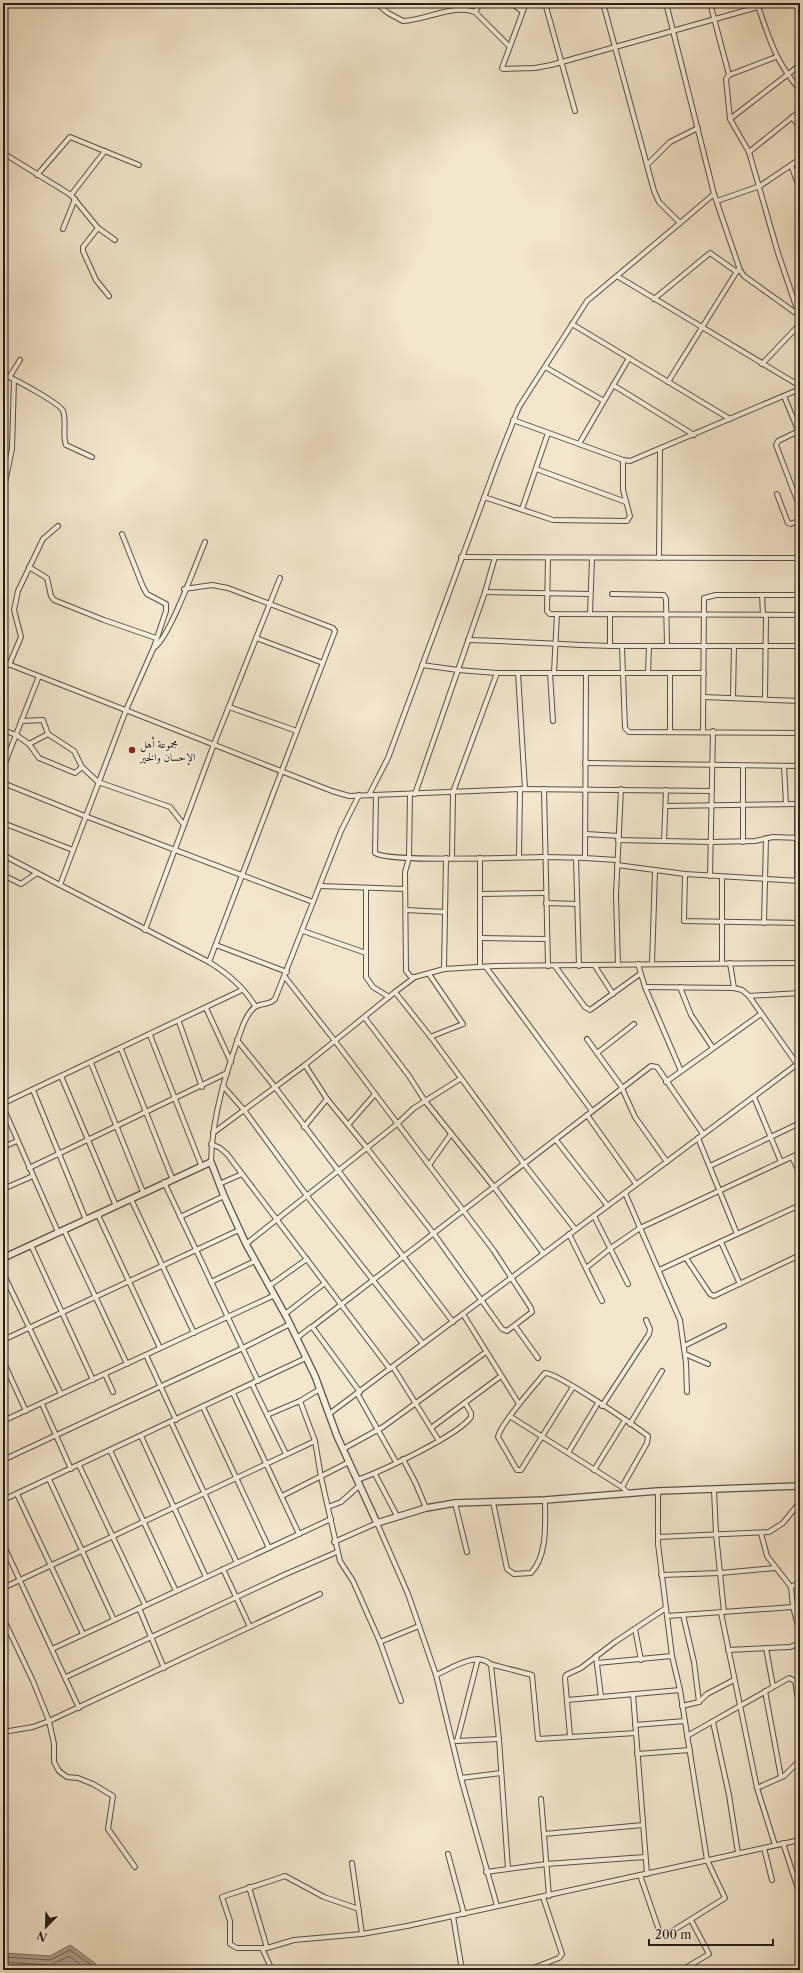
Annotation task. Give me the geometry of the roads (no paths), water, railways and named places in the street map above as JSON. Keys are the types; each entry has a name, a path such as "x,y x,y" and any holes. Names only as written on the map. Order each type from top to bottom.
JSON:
{"street":[{"path":"376,3 388,13 403,21 456,10 475,12 509,46"},
{"path":"475,12 480,3"},
{"path":"511,3 522,10"},
{"path":"526,3 509,46 502,68 503,69 535,68 757,5 776,57 787,76 800,90"},
{"path":"545,3 575,111"},
{"path":"603,3 656,197 680,223"},
{"path":"666,3 714,194 738,270 668,382"},
{"path":"710,3 715,18 728,75 726,79 730,119 750,152 778,253 799,316"},
{"path":"728,75 776,57"},
{"path":"730,119 800,65"},
{"path":"750,152 800,111"},
{"path":"792,117 800,128"},
{"path":"648,164 670,142 698,128"},
{"path":"37,175 70,137 138,165"},
{"path":"71,195 105,151"},
{"path":"3,153 71,195 98,228 115,240"},
{"path":"717,201 760,186 800,159"},
{"path":"791,165 799,185"},
{"path":"369,795 388,758 461,557 513,420 587,301 714,194"},
{"path":"63,229 75,199"},
{"path":"98,228 84,246 83,251 96,280 110,296"},
{"path":"654,299 710,253 738,270 799,316"},
{"path":"617,276 701,328 800,386"},
{"path":"572,324 730,419"},
{"path":"762,364 800,324"},
{"path":"579,444 630,358"},
{"path":"10,376 20,360"},
{"path":"545,368 604,401"},
{"path":"3,376 10,376 24,386 35,389 60,407 64,412 66,445 92,457"},
{"path":"3,492 12,448 14,380"},
{"path":"613,385 694,435"},
{"path":"513,420 622,460 630,461 800,389"},
{"path":"784,396 799,433 778,441 776,444 800,508"},
{"path":"522,510 548,433"},
{"path":"659,558 660,449"},
{"path":"484,497 522,510 559,520 627,521 630,516 623,490 622,460"},
{"path":"536,469 626,502"},
{"path":"777,494 788,523 791,524 800,520"},
{"path":"9,665 21,637 14,610 15,600 43,539 58,526"},
{"path":"60,885 126,710 154,647 166,610 166,604 147,594 122,534"},
{"path":"154,647 163,637 205,542"},
{"path":"461,557 800,558"},
{"path":"495,557 485,592 458,670 412,794 409,858 405,872 406,971 409,976 415,977 444,969 486,966 800,963"},
{"path":"548,558 548,612 557,614 800,615"},
{"path":"590,614 592,558"},
{"path":"29,567 47,578 51,596 54,600 104,620 156,638"},
{"path":"145,930 214,744 280,578"},
{"path":"184,590 203,585 221,586 270,603 334,629 323,663 209,962"},
{"path":"485,592 590,594"},
{"path":"612,594 664,595 666,599 667,614 667,646"},
{"path":"762,595 766,646 765,699"},
{"path":"703,731 703,602 708,596 800,595"},
{"path":"553,721 552,673 556,644 557,614"},
{"path":"610,614 610,646"},
{"path":"256,638 323,663"},
{"path":"468,640 546,642 556,644 610,646 800,646"},
{"path":"622,646 626,730 631,732 703,731 800,733"},
{"path":"648,646 648,673"},
{"path":"733,697 734,646"},
{"path":"3,662 282,770 332,791 349,796 523,789 712,790"},
{"path":"422,664 458,670 497,673 704,673"},
{"path":"452,858 453,792 497,673"},
{"path":"518,673 523,789 519,857"},
{"path":"585,858 586,673"},
{"path":"670,673 670,732"},
{"path":"3,768 39,676"},
{"path":"704,697 733,697 800,701"},
{"path":"229,707 297,731"},
{"path":"21,720 43,720 48,734 74,751 82,767 98,782 170,807 184,825"},
{"path":"3,730 16,735 29,744 39,758 53,765 75,773 82,767"},
{"path":"710,876 714,732"},
{"path":"29,744 48,734"},
{"path":"585,763 712,766 800,766"},
{"path":"742,842 743,766"},
{"path":"784,766 786,804"},
{"path":"3,783 85,816 313,902"},
{"path":"544,789 548,966"},
{"path":"618,964 616,895 621,789"},
{"path":"664,841 666,790"},
{"path":"359,795 346,818 287,972 273,1002 255,1006 248,1014 237,1040 223,1086 212,1133 211,1162 239,1230 297,1338 320,1389 343,1449 408,1594 436,1675 461,1778 486,1872 497,1906"},
{"path":"376,795 375,853 379,855 409,858 585,858 685,874 798,881 799,804 666,806"},
{"path":"3,824 73,850"},
{"path":"586,834 664,841 711,842 742,842 766,838 798,838"},
{"path":"764,923 766,838"},
{"path":"3,855 221,969 250,997 255,1006"},
{"path":"444,969 446,858"},
{"path":"480,858 480,967"},
{"path":"576,858 579,966"},
{"path":"652,964 655,870"},
{"path":"3,876 21,884 37,873"},
{"path":"685,874 684,920 764,923 800,922"},
{"path":"722,877 722,963"},
{"path":"320,886 366,889 405,889"},
{"path":"366,889 366,977 368,982 377,990 389,997"},
{"path":"480,894 546,893"},
{"path":"546,903 577,904"},
{"path":"406,910 445,912"},
{"path":"302,931 366,953"},
{"path":"480,938 547,939"},
{"path":"216,945 287,972"},
{"path":"730,963 734,988"},
{"path":"638,964 645,987 681,1071"},
{"path":"486,966 592,1111"},
{"path":"555,966 588,1009 594,1008 640,974"},
{"path":"595,966 613,994"},
{"path":"429,974 463,1024 430,1037"},
{"path":"285,977 398,1124 512,1277 532,1310 528,1316 507,1331 502,1329 434,1234 327,1099 305,1065"},
{"path":"212,1133 305,1065 415,977"},
{"path":"329,1414 799,1063 749,996 742,990 734,988 645,987"},
{"path":"680,988 691,1015 713,1048"},
{"path":"58,1232 17,1141 3,1105 5,1102 179,1022 242,990"},
{"path":"395,992 524,1164 575,1229"},
{"path":"749,996 800,993"},
{"path":"206,1008 231,1062"},
{"path":"666,1082 761,1014"},
{"path":"365,1018 409,1076 425,1102 494,1187 543,1253"},
{"path":"179,1022 202,1086"},
{"path":"597,1053 634,1024"},
{"path":"150,1035 201,1165"},
{"path":"587,1039 622,1088 635,1117 667,1162"},
{"path":"237,1040 275,1087 453,1322"},
{"path":"120,1049 172,1178"},
{"path":"91,1063 142,1192"},
{"path":"297,1338 342,1305 652,1065 656,1067 703,1134"},
{"path":"29,1168 227,1074"},
{"path":"61,1076 116,1206"},
{"path":"246,1244 425,1102 460,1079"},
{"path":"223,1086 244,1110 372,1281 423,1344"},
{"path":"33,1090 86,1220"},
{"path":"348,1125 375,1094"},
{"path":"754,1097 781,1162"},
{"path":"304,1127 327,1099"},
{"path":"587,1115 636,1184"},
{"path":"710,1166 800,1123"},
{"path":"429,1165 451,1134"},
{"path":"698,1138 737,1234"},
{"path":"556,1140 607,1205"},
{"path":"3,1147 17,1141"},
{"path":"211,1144 228,1154 276,1220 392,1368 416,1403 439,1441"},
{"path":"586,1268 640,1228 800,1153"},
{"path":"792,1157 800,1174"},
{"path":"3,1258 131,1199 142,1192 172,1178 211,1162"},
{"path":"219,1184 242,1174"},
{"path":"3,1188 32,1176"},
{"path":"164,1182 258,1381"},
{"path":"625,1193 678,1314 685,1354 687,1392"},
{"path":"180,1217 224,1196"},
{"path":"131,1199 194,1333"},
{"path":"659,1270 800,1205"},
{"path":"98,1214 160,1348"},
{"path":"594,1216 628,1284"},
{"path":"64,1230 96,1296 126,1364"},
{"path":"3,1340 29,1326 239,1230"},
{"path":"569,1234 602,1301"},
{"path":"720,1242 740,1284"},
{"path":"31,1245 93,1380"},
{"path":"686,1258 712,1296 717,1296 800,1255"},
{"path":"269,1286 307,1259"},
{"path":"212,1282 255,1261"},
{"path":"3,1273 61,1394"},
{"path":"285,1314 325,1283"},
{"path":"3,1421 275,1295"},
{"path":"463,1314 519,1404"},
{"path":"568,1453 649,1334 650,1329 646,1320"},
{"path":"3,1460 161,1387 290,1324"},
{"path":"515,1326 538,1358"},
{"path":"684,1346 724,1326"},
{"path":"312,1327 359,1392 396,1462"},
{"path":"343,1449 379,1429 486,1352"},
{"path":"685,1354 708,1364"},
{"path":"146,1355 161,1387 173,1421 204,1493 237,1563"},
{"path":"3,1500 306,1358"},
{"path":"3,1361 26,1411"},
{"path":"630,1424 662,1371"},
{"path":"573,1387 522,1469 519,1470 498,1437 500,1431 519,1404 545,1373 551,1374 573,1387 625,1420 647,1435 648,1439 622,1487"},
{"path":"105,1374 113,1392"},
{"path":"431,1428 501,1376"},
{"path":"252,1384 286,1454"},
{"path":"267,1415 300,1401 320,1389"},
{"path":"233,1393 299,1534"},
{"path":"300,1401 316,1441 321,1477 337,1552 343,1569 353,1581 380,1642 401,1701"},
{"path":"328,1507 341,1502 359,1483 396,1462 439,1441 470,1419 471,1413 465,1403"},
{"path":"42,1404 71,1469"},
{"path":"203,1407 268,1548"},
{"path":"511,1417 622,1487 629,1494"},
{"path":"594,1470 625,1420"},
{"path":"141,1436 206,1577"},
{"path":"3,1588 316,1441"},
{"path":"110,1450 176,1591"},
{"path":"402,1459 416,1484 426,1508"},
{"path":"282,1496 350,1462"},
{"path":"79,1465 145,1605"},
{"path":"334,1542 397,1516 426,1508 455,1503 545,1500 658,1491 799,1486 800,1468"},
{"path":"375,1474 397,1516"},
{"path":"48,1479 114,1620"},
{"path":"714,1490 722,1612 728,1650 757,1788 775,1845"},
{"path":"640,1875 661,1936 666,1935 691,1920 724,1898 707,1860 680,1690 672,1656 661,1575 658,1537 658,1491"},
{"path":"17,1494 83,1634"},
{"path":"492,1502 508,1569 514,1574 531,1573 538,1561 545,1535 545,1500"},
{"path":"658,1537 761,1533 775,1529 783,1523 800,1502"},
{"path":"455,1503 467,1552"},
{"path":"52,1649 331,1519"},
{"path":"761,1533 767,1556 791,1587 793,1607 800,1633"},
{"path":"3,1544 79,1708"},
{"path":"66,1678 286,1574 337,1552"},
{"path":"661,1575 720,1573 775,1568"},
{"path":"223,1569 250,1627"},
{"path":"791,1587 800,1582"},
{"path":"3,1732 33,1727 79,1708 320,1594"},
{"path":"667,1616 793,1607"},
{"path":"139,1608 164,1668"},
{"path":"570,1736 565,1676 581,1668 666,1608"},
{"path":"683,1615 693,1656 699,1702"},
{"path":"3,1618 49,1721 54,1744 53,1757 56,1767 67,1777 85,1780 113,1796 108,1829 135,1867"},
{"path":"380,1642 419,1626"},
{"path":"635,1629 640,1660"},
{"path":"728,1650 790,1647 800,1643"},
{"path":"766,1648 773,1686"},
{"path":"596,1656 601,1697"},
{"path":"597,1663 672,1656"},
{"path":"436,1675 470,1660 478,1659 490,1664 532,1675 538,1739 636,1733"},
{"path":"457,1741 478,1659"},
{"path":"490,1664 492,1668 499,1739 508,1869"},
{"path":"687,1736 773,1686 791,1678 796,1681 800,1712"},
{"path":"682,1706 699,1702 707,1694 734,1680"},
{"path":"566,1700 680,1690"},
{"path":"765,1691 782,1777"},
{"path":"633,1694 647,1874"},
{"path":"635,1726 685,1721"},
{"path":"713,1722 738,1853"},
{"path":"452,1741 499,1739"},
{"path":"638,1754 690,1750"},
{"path":"757,1788 782,1777 800,1760"},
{"path":"461,1778 501,1773"},
{"path":"541,1800 549,1896"},
{"path":"544,1834 643,1825"},
{"path":"359,1909 324,1897 288,1877 280,1877 223,1896 230,1921 230,1944 237,1948 267,1948 294,1940 362,1934 464,1914 800,1840"},
{"path":"783,1843 800,1895"},
{"path":"764,1848 772,1880"},
{"path":"448,1854 464,1914"},
{"path":"486,1872 546,1864 645,1857"},
{"path":"352,1863 362,1934"},
{"path":"249,1887 267,1948"},
{"path":"528,1970 559,1958 562,1954 543,1897"},
{"path":"452,1916 462,1970"},
{"path":"682,1970 709,1954 691,1920"},
{"path":"262,1948 272,1970"}],"water":[{"path":"70,1945 95,1963 98,1970 3,1970 3,1953 50,1956"}],"place":[{"name":"مجموعة أهل الإحسان والخير","path":"132,750"}]}
